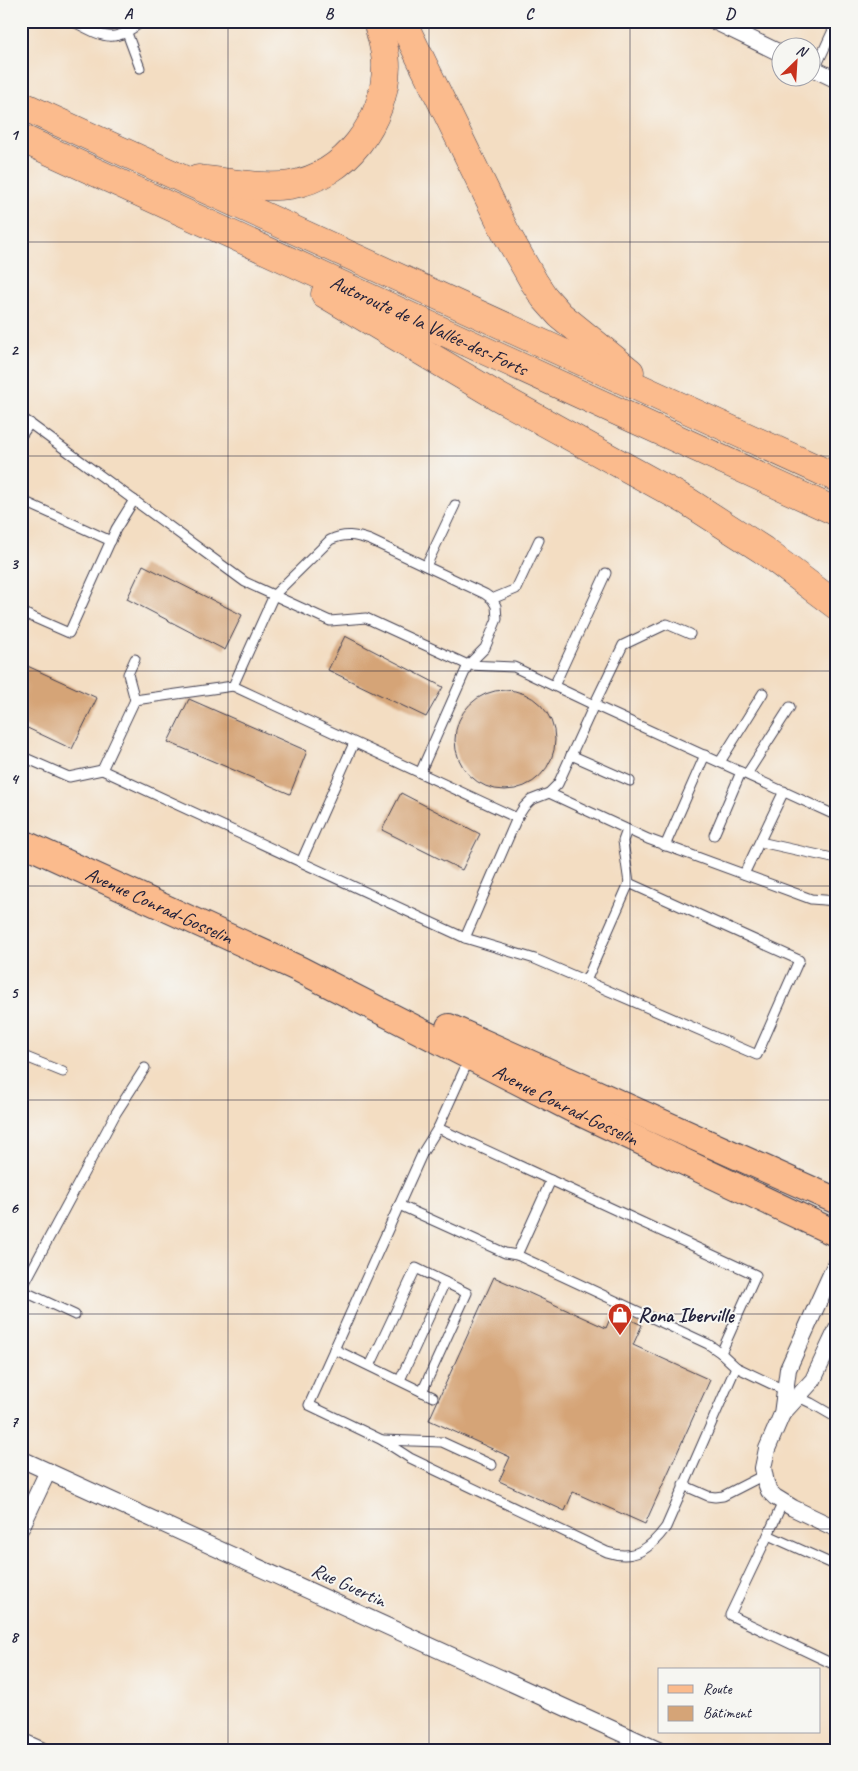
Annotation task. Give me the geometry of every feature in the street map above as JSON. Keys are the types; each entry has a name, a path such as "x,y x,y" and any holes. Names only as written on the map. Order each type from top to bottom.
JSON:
{"highway":[{"path":"179,177 276,186 305,182 333,168 358,144 368,130 381,97 386,66 384,47 377,21"},
{"path":"402,21 505,232 517,255 544,297 560,315 660,396"},
{"name":"Autoroute de la Vallée-des-Forts","path":"21,105 837,478"},
{"name":"Autoroute de la Vallée-des-Forts","path":"21,138 837,512"},
{"path":"204,221 497,396 687,501 764,550 837,606"}],"main road":[{"name":"Avenue Conrad-Gosselin","path":"21,842 299,969 576,1111 837,1234"},
{"name":"Avenue Conrad-Gosselin","path":"299,969 426,1017 837,1201"}],"street":[{"path":"714,21 770,48"},
{"path":"820,72 837,80"},
{"path":"837,1261 788,1369 791,1393 764,1460 764,1475 769,1491 783,1502 837,1529"},
{"path":"791,1393 813,1380 837,1329"},
{"name":"Rue Guertin","path":"21,1459 658,1750"},
{"path":"21,1528 48,1471"},
{"path":"21,1741 41,1750"}],"lane":[{"path":"72,21 106,36 127,33 142,21"},
{"path":"820,55 834,28"},
{"path":"127,33 140,68"},
{"path":"21,416 245,582 330,621 366,618 468,665 514,667 837,816"},
{"path":"21,436 30,423"},
{"path":"21,500 111,542"},
{"path":"21,612 69,633 123,517 134,500"},
{"path":"426,566 455,505"},
{"path":"233,686 274,595 330,540 341,535 353,535 370,540 426,566 492,599 496,606 497,619 485,648 468,665 420,773"},
{"path":"492,599 516,589 539,540"},
{"path":"554,686 606,573"},
{"path":"465,938 517,818 524,806 549,792 558,784 623,645 667,624 690,634"},
{"path":"102,770 135,700 128,674 135,659"},
{"path":"135,700 233,686 517,818"},
{"path":"720,762 763,694"},
{"path":"714,834 744,773 790,707"},
{"path":"301,862 354,743"},
{"path":"571,755 630,781"},
{"path":"665,846 705,755"},
{"path":"21,756 69,777 102,770 465,938 535,960 757,1055 799,960 629,883"},
{"path":"744,874 784,791"},
{"path":"549,792 627,830 665,846 811,899 837,901"},
{"path":"586,982 629,883 622,841 627,830"},
{"path":"760,842 837,859"},
{"path":"21,1055 63,1072"},
{"path":"470,1056 438,1128 423,1152 309,1405 382,1440 410,1458 607,1552 618,1556 627,1556 638,1553 654,1541 666,1527 736,1367"},
{"path":"75,1314 21,1290 116,1113 145,1068"},
{"path":"438,1128 756,1275 721,1353"},
{"path":"517,1255 551,1180"},
{"path":"399,1205 505,1253 517,1255 708,1344 736,1367 791,1393 837,1418"},
{"path":"370,1366 416,1268 468,1293 422,1392"},
{"path":"400,1380 445,1282"},
{"path":"334,1350 433,1396"},
{"path":"382,1440 442,1442 492,1465"},
{"path":"837,1444 835,1450 837,1461"},
{"path":"683,1485 715,1497 723,1496 764,1475"},
{"path":"783,1502 730,1615 837,1666"},
{"path":"768,1535 837,1566"}],"building":[{"path":"143,565 242,615 225,650 127,599"},
{"path":"345,636 443,687 426,717 328,670"},
{"path":"21,663 97,698 72,749 21,725"},
{"path":"505,690 515,691 533,698 547,712 554,730 554,750 547,768 533,782 515,789 505,790 495,789 477,782 463,768 456,750 455,740 456,730 463,712 477,698 495,691"},
{"path":"189,699 307,751 290,794 168,742"},
{"path":"401,793 480,834 462,870 382,830"},
{"path":"494,1277 606,1328 613,1312 642,1325 633,1345 710,1380 645,1524 573,1492 565,1511 499,1481 510,1457 429,1420"}],"place":[{"name":"Rona Iberville","path":"620,1336"}]}
